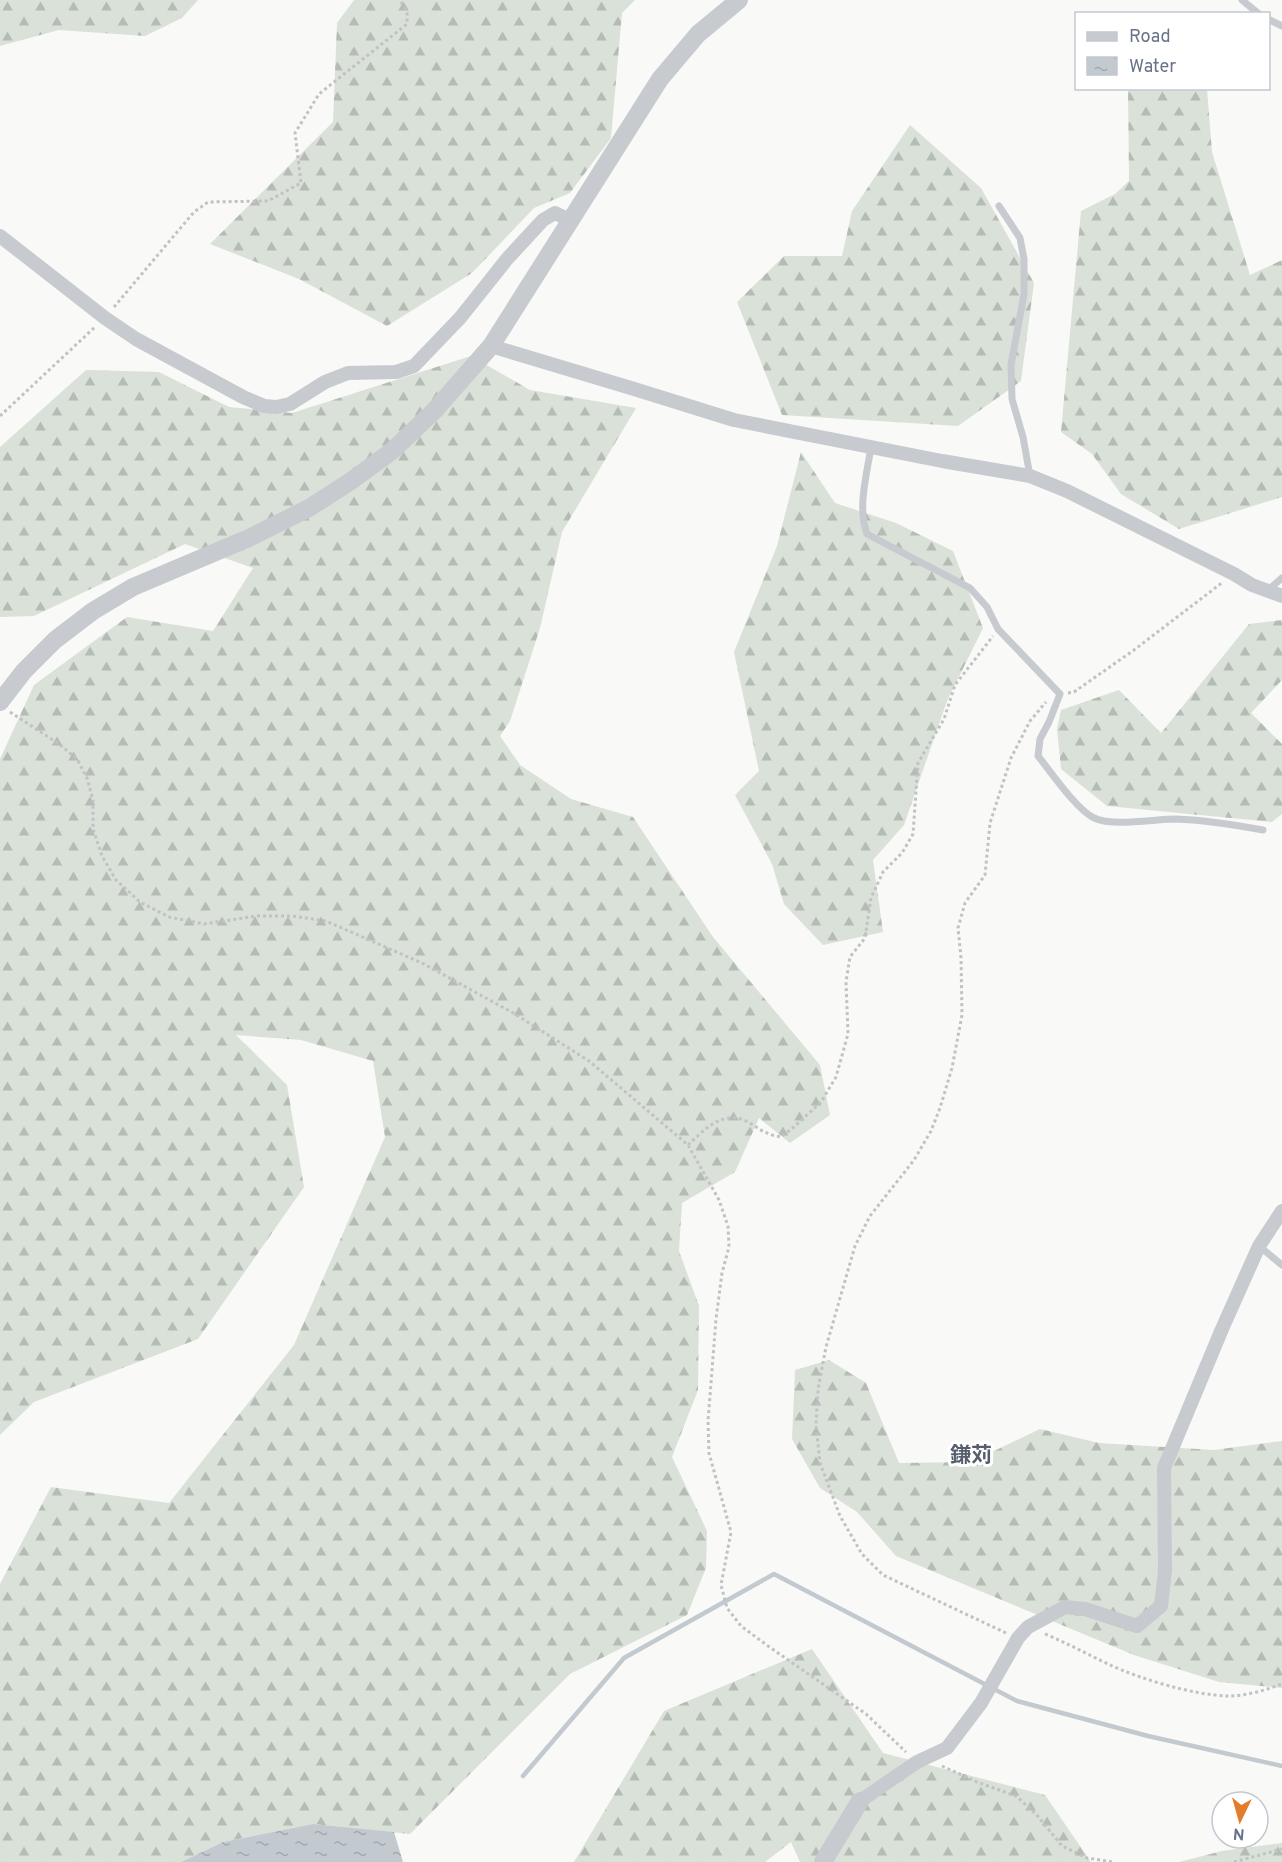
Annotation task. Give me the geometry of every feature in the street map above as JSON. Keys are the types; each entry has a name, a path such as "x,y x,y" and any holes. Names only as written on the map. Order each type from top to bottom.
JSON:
{"street":[{"path":"4,706 24,671 55,640 93,611 133,587 249,538 309,508 392,451 434,411 491,346 660,79 698,34 739,0"},
{"path":"0,236 105,318 136,339 211,381 264,406 276,407 290,404 326,382 348,373 396,372 414,366 460,318 507,259 543,220 555,213 570,220"},
{"path":"491,346 734,420 1030,476 1066,491 1252,585 1282,596"},
{"path":"822,1862 860,1801 917,1762 947,1748 981,1703 1018,1638 1028,1627 1065,1607 1084,1609 1137,1626 1161,1606 1165,1571 1164,1468 1259,1246 1282,1211"}],"lane":[{"path":"1242,0 1257,12"},
{"path":"999,206 1020,238 1024,259 1024,294 1011,365 1012,399 1023,437 1030,476"},
{"path":"871,446 862,522 867,534 970,588 987,607 998,629 1060,694 1040,739 1038,756 1079,805 1094,818 1109,822 1176,819 1218,822 1263,830"},
{"path":"1267,591 1282,578"},
{"path":"1259,1246 1282,1265"}],"path":[{"path":"0,416 105,318 194,212 208,202 268,201 301,183 295,133 319,94 407,24 406,13 400,0"},
{"path":"1018,1638 883,1575 861,1554 840,1516 820,1463 816,1425 818,1389 826,1347 855,1246 870,1216 914,1160 932,1131 940,1108 952,1068 962,1015 958,928 965,903 985,875 990,823 1011,758 1030,721 1043,704 1060,694 1074,692 1134,650 1234,574"},
{"path":"688,1145 706,1127 718,1120 728,1118 744,1120 766,1133 780,1137 821,1102 836,1077 848,1034 846,982 850,957 865,938 871,898 883,872 902,853 913,834 918,763 944,719 955,685 998,629"},
{"path":"4,706 77,759 87,777 93,800 93,829 102,856 116,880 140,902 169,917 204,924 257,916 292,916 326,921 424,964 515,1014 589,1061 688,1145 719,1200 728,1226 729,1247 722,1273 716,1319 708,1421 709,1453 731,1532 721,1585 727,1608 741,1626 750,1633 866,1714 917,1762 944,1766 977,1782 1016,1796 1036,1814 1062,1846 1087,1858 1113,1862"},
{"path":"1028,1627 1068,1643 1127,1672 1206,1694 1229,1696 1253,1693 1282,1684"},
{"path":"1234,1862 1282,1849"}],"green space":[{"path":"0,0 198,0 182,18 145,36 59,30 0,46"},
{"path":"354,0 635,0 622,13 611,138 570,193 534,208 472,273 387,326 299,279 210,244 333,122 337,23"},
{"path":"1128,90 1207,90 1212,152 1250,275 1282,260 1282,497 1179,529 1121,494 1092,454 1061,432 1081,211 1115,194 1129,181"},
{"path":"910,125 981,188 1034,283 1021,381 958,426 782,415 737,302 784,256 842,256 852,211"},
{"path":"471,356 530,390 636,408 562,532 540,628 510,721 500,736 520,765 571,799 633,817 713,937 820,1065 830,1115 790,1143 759,1118 735,1172 682,1203 679,1251 699,1306 698,1390 672,1457 707,1531 706,1568 687,1615 570,1674 410,1834 313,1824 223,1842 181,1862 0,1862 0,1584 51,1487 169,1503 294,1345 385,1137 373,1061 301,1040 236,1035 287,1085 304,1187 198,1339 34,1402 0,1435 0,759 34,685 127,617 213,631 253,568 185,544 34,616 0,617 0,447 86,370 159,372 229,407 292,413"},
{"path":"801,452 835,503 896,523 953,551 983,628 947,701 904,825 873,860 883,932 823,945 784,904 772,864 735,795 759,771 734,652 777,546"},
{"path":"1282,620 1282,680 1251,713 1282,744 1282,814 1272,822 1107,806 1061,769 1057,729 1061,710 1119,690 1161,733 1249,624"},
{"path":"829,1360 866,1383 899,1463 971,1462 1040,1429 1099,1443 1214,1450 1282,1441 1282,1688 1219,1682 1134,1655 896,1556 857,1512 820,1488 792,1439 795,1370"},
{"path":"812,1649 883,1753 1045,1795 1091,1862 800,1862 791,1842 765,1862 574,1862 664,1711"},
{"path":"1282,1843 1282,1862 1179,1862 1230,1850 1270,1850 1270,1845"}],"water":[{"path":"313,1824 394,1832 403,1862 181,1862 223,1842"}],"waterway":[{"path":"523,1776 624,1658 774,1574 1017,1701 1148,1736 1282,1766"}],"district":[{"name":"鎌苅","path":"971,1455"}]}
